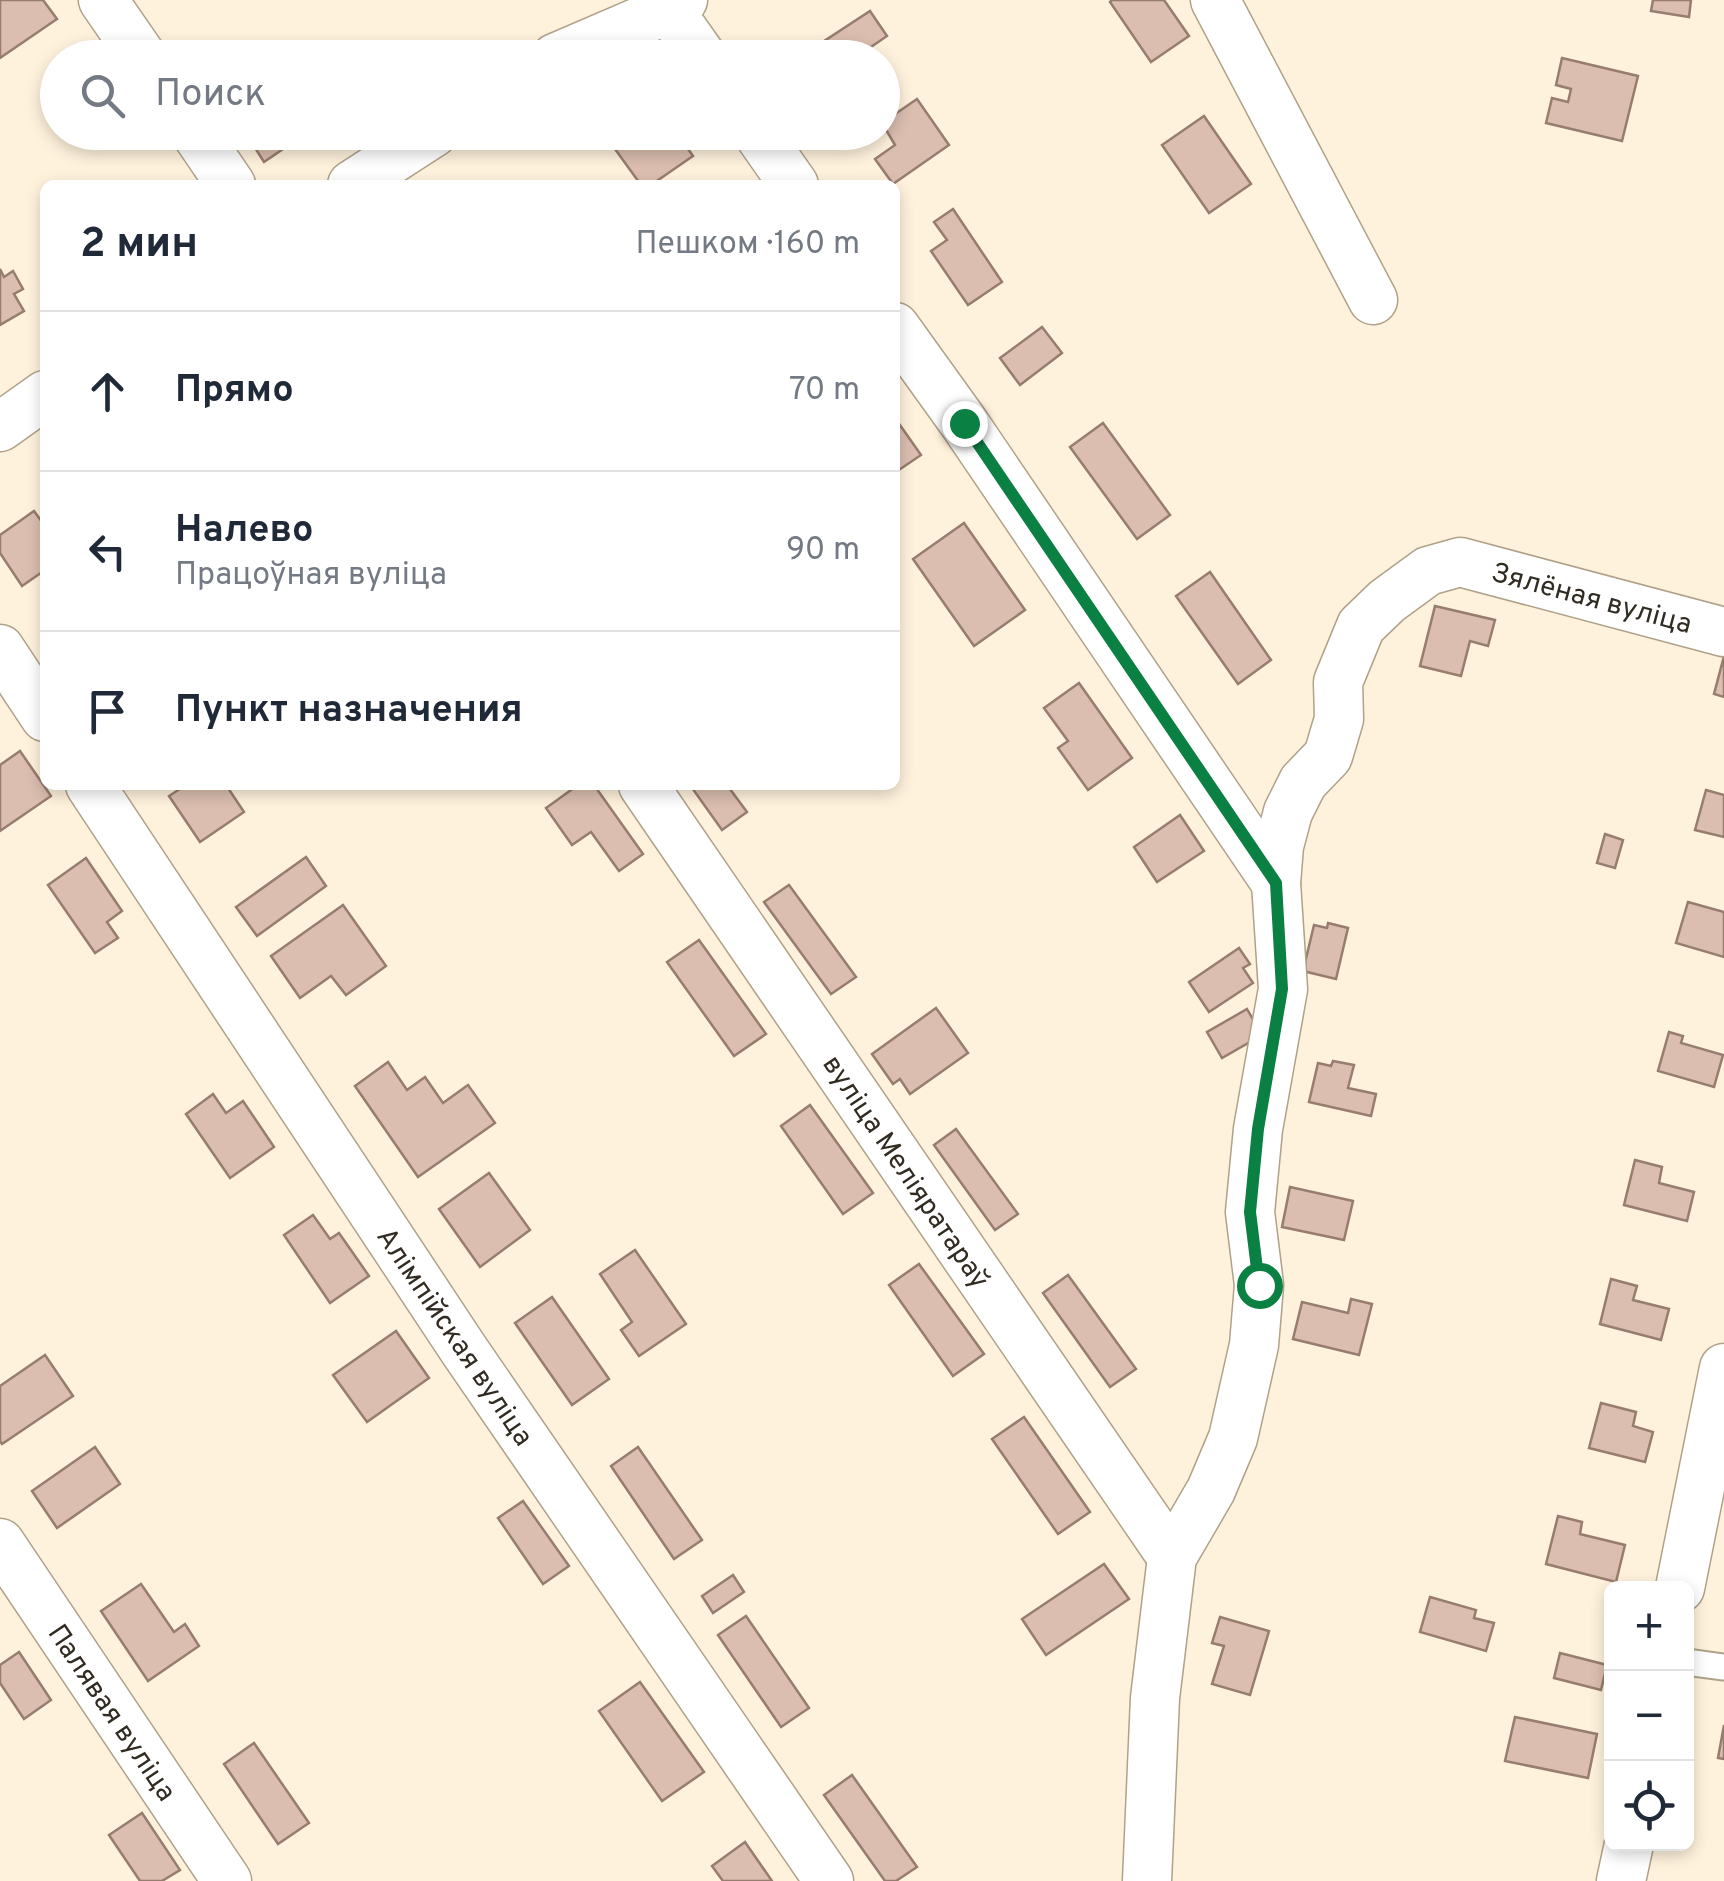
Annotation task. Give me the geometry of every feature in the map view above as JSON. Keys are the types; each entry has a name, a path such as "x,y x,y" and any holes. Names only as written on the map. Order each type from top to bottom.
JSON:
{"street":[{"path":"103,0 131,40"},
{"path":"1215,0 1373,300"},
{"path":"594,40 671,3 693,40"},
{"path":"207,150 228,180"},
{"path":"360,180 406,150"},
{"path":"769,150 790,180"},
{"path":"900,333 1276,883 1282,989 1258,1129 1250,1212 1259,1285 1254,1344 1233,1438 1211,1490 1172,1556 1154,1698 1147,1881"},
{"path":"0,427 40,399"},
{"name":"Зялёная вуліца","path":"1276,883 1279,846 1288,812 1303,782 1328,756 1340,720 1338,682 1361,626 1428,571 1460,562 1724,632"},
{"path":"0,649 40,709"},
{"name":"Алімпійская вуліца","path":"93,790 464,1350 830,1881"},
{"name":"вуліца Меліяратараў","path":"646,790 1172,1556"},
{"path":"1681,1581 1724,1368"},
{"name":"Палявая вуліца","path":"0,1543 227,1881"},
{"path":"1621,1881 1627,1851"}],"lane":[{"path":"1694,1663 1724,1667"}],"building":[{"path":"0,0 43,0 57,19 0,58"},
{"path":"1112,0 1164,0 1189,36 1151,62"},
{"path":"1653,0 1691,0 1689,17 1651,11"},
{"path":"870,11 887,36 881,40 826,40"},
{"path":"1562,58 1638,76 1622,141 1546,123 1552,98 1568,102 1571,89 1556,85"},
{"path":"917,99 949,145 899,180 890,180 875,159 888,150 900,150 900,111"},
{"path":"1204,116 1251,184 1209,213 1162,145"},
{"path":"256,150 282,150 264,162"},
{"path":"616,150 689,150 693,156 658,180 637,180"},
{"path":"953,209 1002,282 968,305 931,251 947,240 934,222"},
{"path":"0,269 4,277 13,271 23,289 14,294 24,311 0,325"},
{"path":"1042,327 1062,353 1020,385 1000,358"},
{"path":"1103,423 1170,515 1137,539 1070,447"},
{"path":"900,425 921,455 900,469"},
{"path":"34,511 40,519 40,573 22,586 0,553 0,535"},
{"path":"964,523 1025,610 974,646 913,559"},
{"path":"1210,572 1271,660 1238,684 1176,596"},
{"path":"1435,606 1495,620 1488,646 1470,641 1461,676 1420,666"},
{"path":"1724,656 1724,697 1714,694"},
{"path":"1079,683 1132,758 1088,790 1058,748 1068,741 1044,708"},
{"path":"20,751 40,780 40,790 47,790 51,796 0,831 0,765"},
{"path":"178,790 229,790 244,812 200,842 169,796"},
{"path":"571,790 598,790 643,854 619,871 591,832 572,845 546,808"},
{"path":"694,790 731,790 747,812 722,830"},
{"path":"1706,790 1724,795 1724,837 1695,830"},
{"path":"1180,815 1204,851 1157,882 1134,847"},
{"path":"1605,834 1623,840 1615,868 1597,863"},
{"path":"306,857 326,886 257,936 236,907"},
{"path":"86,858 122,911 107,922 118,938 95,953 48,885"},
{"path":"789,885 856,977 831,994 764,902"},
{"path":"1688,902 1724,912 1724,957 1676,943"},
{"path":"343,905 386,966 346,995 331,976 300,998 271,956"},
{"path":"1328,923 1348,928 1336,979 1303,971 1314,925 1327,928"},
{"path":"699,940 766,1034 734,1056 667,962"},
{"path":"1239,948 1250,964 1243,968 1253,983 1209,1012 1189,982"},
{"path":"936,1008 968,1053 910,1094 900,1079 893,1084 872,1054"},
{"path":"1247,1009 1262,1035 1222,1058 1207,1032"},
{"path":"1669,1032 1683,1036 1681,1043 1723,1055 1714,1087 1658,1071"},
{"path":"1333,1061 1354,1065 1348,1088 1376,1094 1371,1116 1309,1102 1318,1063 1331,1066"},
{"path":"388,1062 407,1090 425,1077 443,1103 468,1085 495,1123 418,1177 355,1086"},
{"path":"213,1094 226,1113 243,1101 274,1147 230,1178 186,1114"},
{"path":"810,1105 873,1193 843,1214 781,1126"},
{"path":"956,1129 1018,1214 995,1230 934,1145"},
{"path":"1635,1160 1662,1167 1659,1183 1694,1192 1687,1221 1624,1205"},
{"path":"489,1173 530,1230 480,1267 439,1209"},
{"path":"1290,1187 1353,1201 1344,1240 1282,1227"},
{"path":"313,1215 330,1239 339,1233 369,1276 330,1303 284,1235"},
{"path":"635,1250 686,1324 639,1356 621,1330 632,1322 600,1274"},
{"path":"919,1264 984,1354 953,1376 889,1285"},
{"path":"1068,1275 1136,1369 1110,1387 1043,1293"},
{"path":"1611,1279 1637,1286 1633,1300 1669,1309 1661,1340 1600,1324"},
{"path":"552,1297 609,1379 572,1405 515,1323"},
{"path":"1351,1299 1372,1304 1359,1355 1293,1339 1302,1302 1348,1313"},
{"path":"396,1331 429,1378 367,1422 333,1375"},
{"path":"45,1355 73,1396 2,1444 0,1386"},
{"path":"1601,1403 1636,1412 1633,1426 1653,1432 1645,1462 1589,1448"},
{"path":"1024,1417 1090,1512 1058,1534 992,1439"},
{"path":"95,1447 120,1484 57,1528 32,1491"},
{"path":"638,1447 702,1540 674,1559 611,1466"},
{"path":"523,1501 569,1566 543,1584 498,1518"},
{"path":"1558,1516 1582,1522 1580,1534 1625,1545 1616,1581 1546,1564"},
{"path":"1104,1564 1129,1599 1046,1655 1022,1619"},
{"path":"733,1575 744,1592 713,1613 702,1596"},
{"path":"141,1584 174,1632 185,1624 199,1646 148,1681 101,1611"},
{"path":"1430,1597 1476,1610 1474,1618 1494,1623 1486,1651 1420,1632"},
{"path":"746,1616 809,1708 781,1727 718,1635"},
{"path":"1220,1617 1269,1631 1250,1695 1212,1684 1224,1646 1212,1643"},
{"path":"19,1652 51,1700 24,1719 0,1683 0,1665"},
{"path":"1560,1653 1604,1664 1601,1690 1554,1678"},
{"path":"640,1682 704,1772 662,1801 599,1711"},
{"path":"1515,1717 1597,1734 1588,1778 1505,1761"},
{"path":"1724,1725 1724,1759 1718,1758"},
{"path":"254,1743 309,1823 278,1844 224,1764"},
{"path":"852,1775 917,1867 896,1881 885,1881 824,1795"},
{"path":"142,1813 180,1870 162,1881 140,1881 109,1835"},
{"path":"745,1842 772,1881 723,1881 712,1866"}],"route":[{"path":"964,423 1276,883 1282,989 1258,1129 1250,1212 1259,1285"}]}
